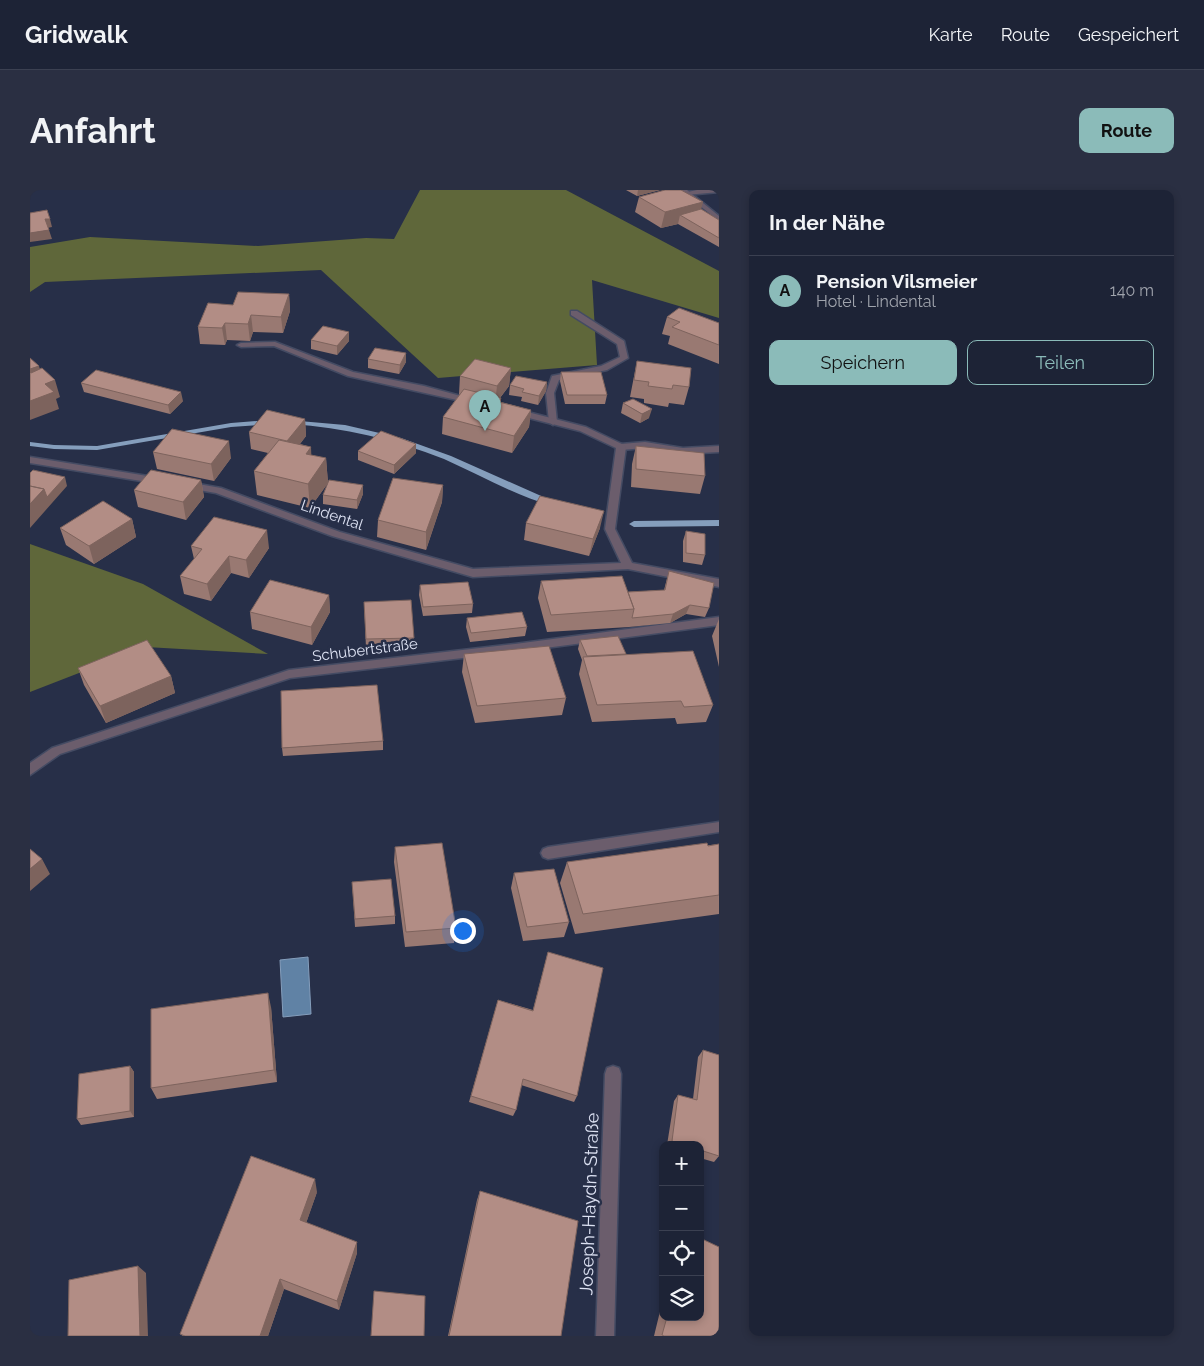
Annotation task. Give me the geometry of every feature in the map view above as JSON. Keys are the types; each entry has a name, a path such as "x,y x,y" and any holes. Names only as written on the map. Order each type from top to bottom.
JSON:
{"street":[{"path":"684,192 719,190"},
{"path":"684,192 719,218"},
{"path":"553,422 550,393 555,378 604,368 624,358 621,343 574,313"},
{"path":"241,345 275,344 351,374 482,403"},
{"path":"511,411 583,429 621,447 645,445 683,452 719,449"},
{"path":"621,447 610,529 628,566"},
{"name":"Lindental","path":"30,460 218,490 336,534 473,572 628,566 719,583"},
{"name":"Schubertstraße","path":"30,770 56,751 289,674 516,648 719,621"},
{"path":"548,853 719,827"},
{"name":"Joseph-Haydn-Straße","path":"605,1336 613,1074"}],"green space":[{"path":"420,190 566,190 719,271 719,318 592,280 597,365 438,378 321,270 45,282 30,292 30,247 90,237 258,246 366,238 394,239"},
{"path":"30,544 143,584 268,654 146,647 30,692"}],"water":[{"path":"308,957 311,1014 283,1017 280,960"}],"building":[{"path":"665,190 681,190 703,202 665,212 639,197"},
{"path":"701,209 719,220 719,238 680,215"},
{"path":"47,210 50,219 45,219 49,230 30,233 30,213"},
{"path":"238,292 289,294 281,317 251,315 248,324 225,323 222,328 198,327 208,303 233,305"},
{"path":"679,308 719,323 719,345 672,327 680,322 667,317"},
{"path":"323,326 349,332 337,346 311,340"},
{"path":"375,348 406,353 400,365 368,359"},
{"path":"30,358 39,366 30,369"},
{"path":"475,359 511,368 497,386 460,376"},
{"path":"637,361 691,368 689,387 673,385 672,389 648,386 649,382 634,380"},
{"path":"42,368 55,380 45,384 54,392 30,401 30,372"},
{"path":"96,370 181,392 168,405 81,383"},
{"path":"561,372 601,372 607,395 567,395"},
{"path":"516,376 547,382 539,396 522,392 524,389 510,385"},
{"path":"464,389 501,398 499,402 531,410 514,436 443,417"},
{"path":"633,399 652,409 642,414 623,403"},
{"path":"267,410 305,419 287,441 249,432"},
{"path":"172,429 229,441 211,464 153,452"},
{"path":"381,431 416,444 394,465 358,451"},
{"path":"279,440 311,447 306,454 326,458 308,484 254,471"},
{"path":"636,446 704,453 705,476 636,469"},
{"path":"33,470 65,477 47,497 44,489 30,486 30,473"},
{"path":"151,470 201,480 183,502 134,490"},
{"path":"393,478 443,485 426,532 378,520"},
{"path":"329,480 363,485 357,500 323,495"},
{"path":"30,486 44,489 30,504"},
{"path":"540,496 604,511 593,539 526,523"},
{"path":"103,501 132,519 89,546 60,528"},
{"path":"214,517 267,530 246,560 229,556 207,584 180,576 202,549 191,546"},
{"path":"686,531 705,534 705,555 686,553"},
{"path":"669,571 714,583 709,608 690,605 673,614 632,618 634,609 628,592 665,590"},
{"path":"622,576 634,609 551,615 541,581"},
{"path":"270,580 329,595 311,627 250,612"},
{"path":"468,582 473,604 423,607 420,585"},
{"path":"411,600 414,638 366,639 364,602"},
{"path":"522,612 527,627 471,633 467,618"},
{"path":"618,636 626,654 587,656 580,640"},
{"path":"147,640 171,676 100,706 78,668"},
{"path":"549,646 566,698 477,706 464,654"},
{"path":"693,651 713,705 684,707 681,701 597,705 583,657"},
{"path":"377,685 383,741 282,748 281,691"},
{"path":"442,843 456,928 406,932 395,847"},
{"path":"707,843 708,846 719,844 719,895 583,914 567,862"},
{"path":"30,849 42,859 30,869"},
{"path":"554,869 569,922 527,927 514,873"},
{"path":"391,879 395,916 355,919 352,882"},
{"path":"548,952 603,968 577,1096 523,1079 516,1110 471,1096 498,1000 533,1011"},
{"path":"268,993 274,1070 151,1088 151,1009"},
{"path":"703,1050 719,1055 719,1156 704,1151 704,1141 672,1141 678,1095 697,1100"},
{"path":"130,1066 130,1111 77,1119 79,1074"},
{"path":"251,1156 315,1179 300,1220 357,1242 337,1301 280,1279 260,1336 185,1336 180,1334"},
{"path":"480,1191 578,1221 561,1336 449,1336"},
{"path":"704,1240 719,1247 719,1336 662,1335 666,1321 704,1321"},
{"path":"138,1266 140,1336 68,1336 69,1280"},
{"path":"374,1291 425,1296 424,1336 371,1336"}],"waterway":[{"path":"30,444 54,447 97,448 231,425 270,422"},
{"path":"291,422 363,431 415,445 522,492 553,503"},
{"path":"634,524 719,523"}],"place":[{"name":"Pension Vilsmeier","path":"485,431"}]}
